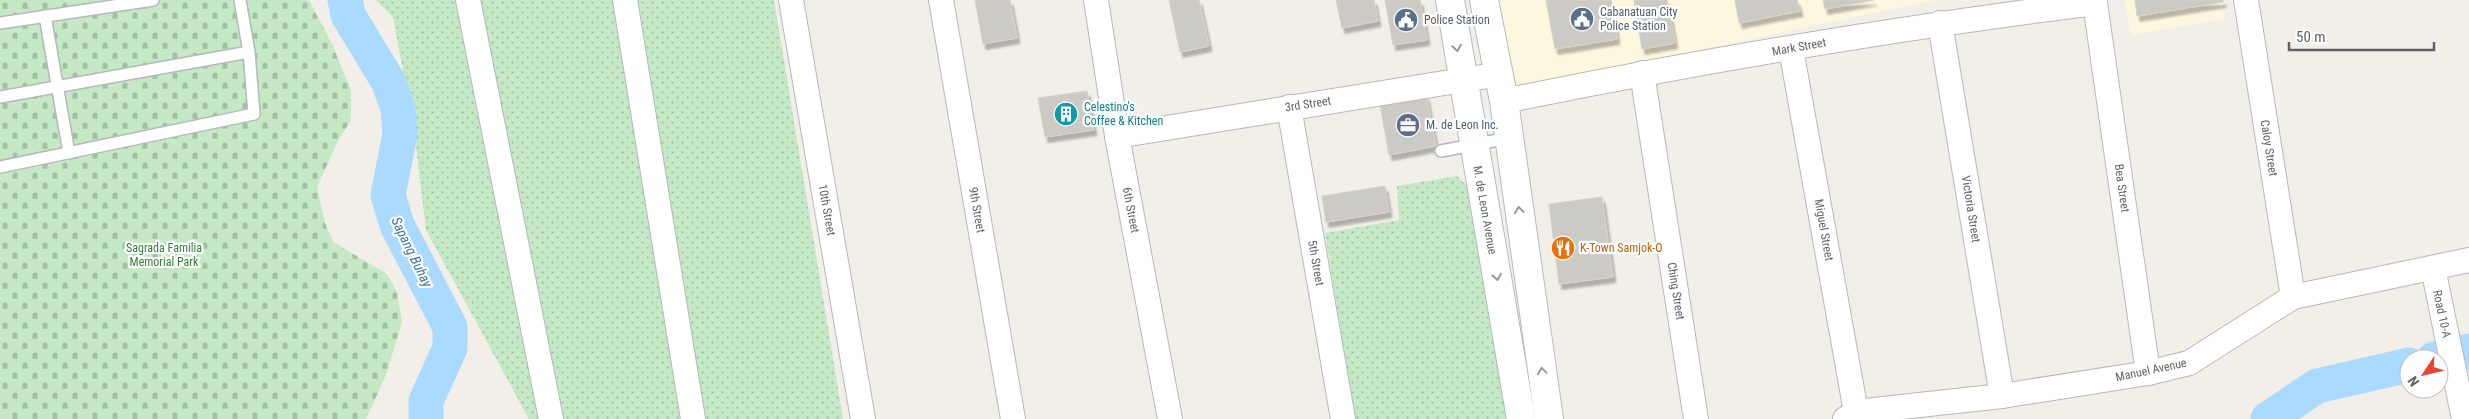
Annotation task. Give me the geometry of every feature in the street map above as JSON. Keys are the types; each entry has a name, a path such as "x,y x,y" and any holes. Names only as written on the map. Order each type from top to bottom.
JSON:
{"main road":[{"name":"M. de Leon Avenue","path":"1450,0 1521,419"},
{"path":"1484,0 1500,74 1549,419"}],"street":[{"path":"468,0 540,374 551,419"},
{"path":"625,0 694,419"},
{"name":"10th Street","path":"791,0 863,419"},
{"name":"9th Street","path":"941,0 1013,419"},
{"name":"6th Street","path":"1096,0 1117,136 1170,419"},
{"name":"Caloy Street","path":"2246,0 2293,297"},
{"name":"Mark Street","path":"1504,102 1642,73 1940,23 2095,3"},
{"name":"Bea Street","path":"2095,3 2148,373"},
{"name":"Victoria Street","path":"1940,23 2002,396"},
{"name":"Miguel Street","path":"1791,49 1851,415"},
{"name":"Ching Street","path":"1642,73 1696,419"},
{"name":"3rd Street","path":"1117,136 1500,74"},
{"name":"5th Street","path":"1290,108 1344,419"},
{"name":"Manuel Avenue","path":"1851,415 2002,396 2148,373 2189,363 2293,297 2469,260"},
{"name":"Road 10-A","path":"2433,268 2464,419"}],"lane":[{"path":"0,24 153,0"},
{"path":"0,167 254,114 249,52 240,0"},
{"path":"45,16 69,153"},
{"path":"0,97 249,52"},
{"path":"1441,151 1509,138"}],"shaded area":[{"path":"1499,0 1935,0 1514,89"},
{"path":"2125,0 2222,0 2225,19 2131,35"}],"green space":[{"name":"Sagrada Familia Memorial Park","path":"0,0 309,0 332,44 351,90 351,120 338,141 317,187 325,223 333,242 387,274 397,292 402,322 386,375 366,419 0,419"},
{"path":"376,0 774,0 843,419 529,419 426,230 415,138 393,17"},
{"path":"1457,176 1469,188 1470,203 1508,419 1355,419 1325,233 1399,220 1397,186"}],"building":[{"path":"975,0 1010,0 1017,38 983,44"},
{"path":"1169,0 1199,0 1209,46 1180,52"},
{"path":"1336,0 1374,0 1378,21 1342,28"},
{"name":"Police Station","path":"1385,0 1420,0 1427,40 1393,45"},
{"name":"Cabanatuan City Police Station","path":"1546,0 1611,0 1617,39 1555,49"},
{"path":"1634,0 1667,0 1675,43 1642,49"},
{"path":"1735,0 1797,0 1800,11 1739,23"},
{"path":"1823,0 1874,0 1825,9"},
{"path":"2135,0 2223,0 2223,2 2137,16"},
{"name":"Celestino's Coffee & Kitchen","path":"1087,91 1094,130 1045,137 1038,98"},
{"name":"M. de Leon Inc.","path":"1426,95 1436,146 1389,155 1380,104"},
{"path":"1385,186 1389,212 1326,222 1322,196"},
{"path":"1602,197 1613,277 1559,284 1549,204"}],"waterway":[{"name":"Sapang Buhay","path":"345,0 348,15 388,81 398,108 400,134 388,195 397,225 450,327 450,348 426,401 426,419"},
{"name":"Sapang Buhay","path":"2449,356 2469,351"},
{"name":"Sapang Buhay","path":"2268,419 2317,386 2399,367"}],"place":[{"name":"Cabanatuan City Police Station","path":"1582,19"},
{"name":"Police Station","path":"1406,20"},
{"name":"Celestino's Coffee & Kitchen","path":"1066,114"},
{"name":"M. de Leon Inc.","path":"1408,125"},
{"name":"K-Town Samjok-O","path":"1563,248"}]}
